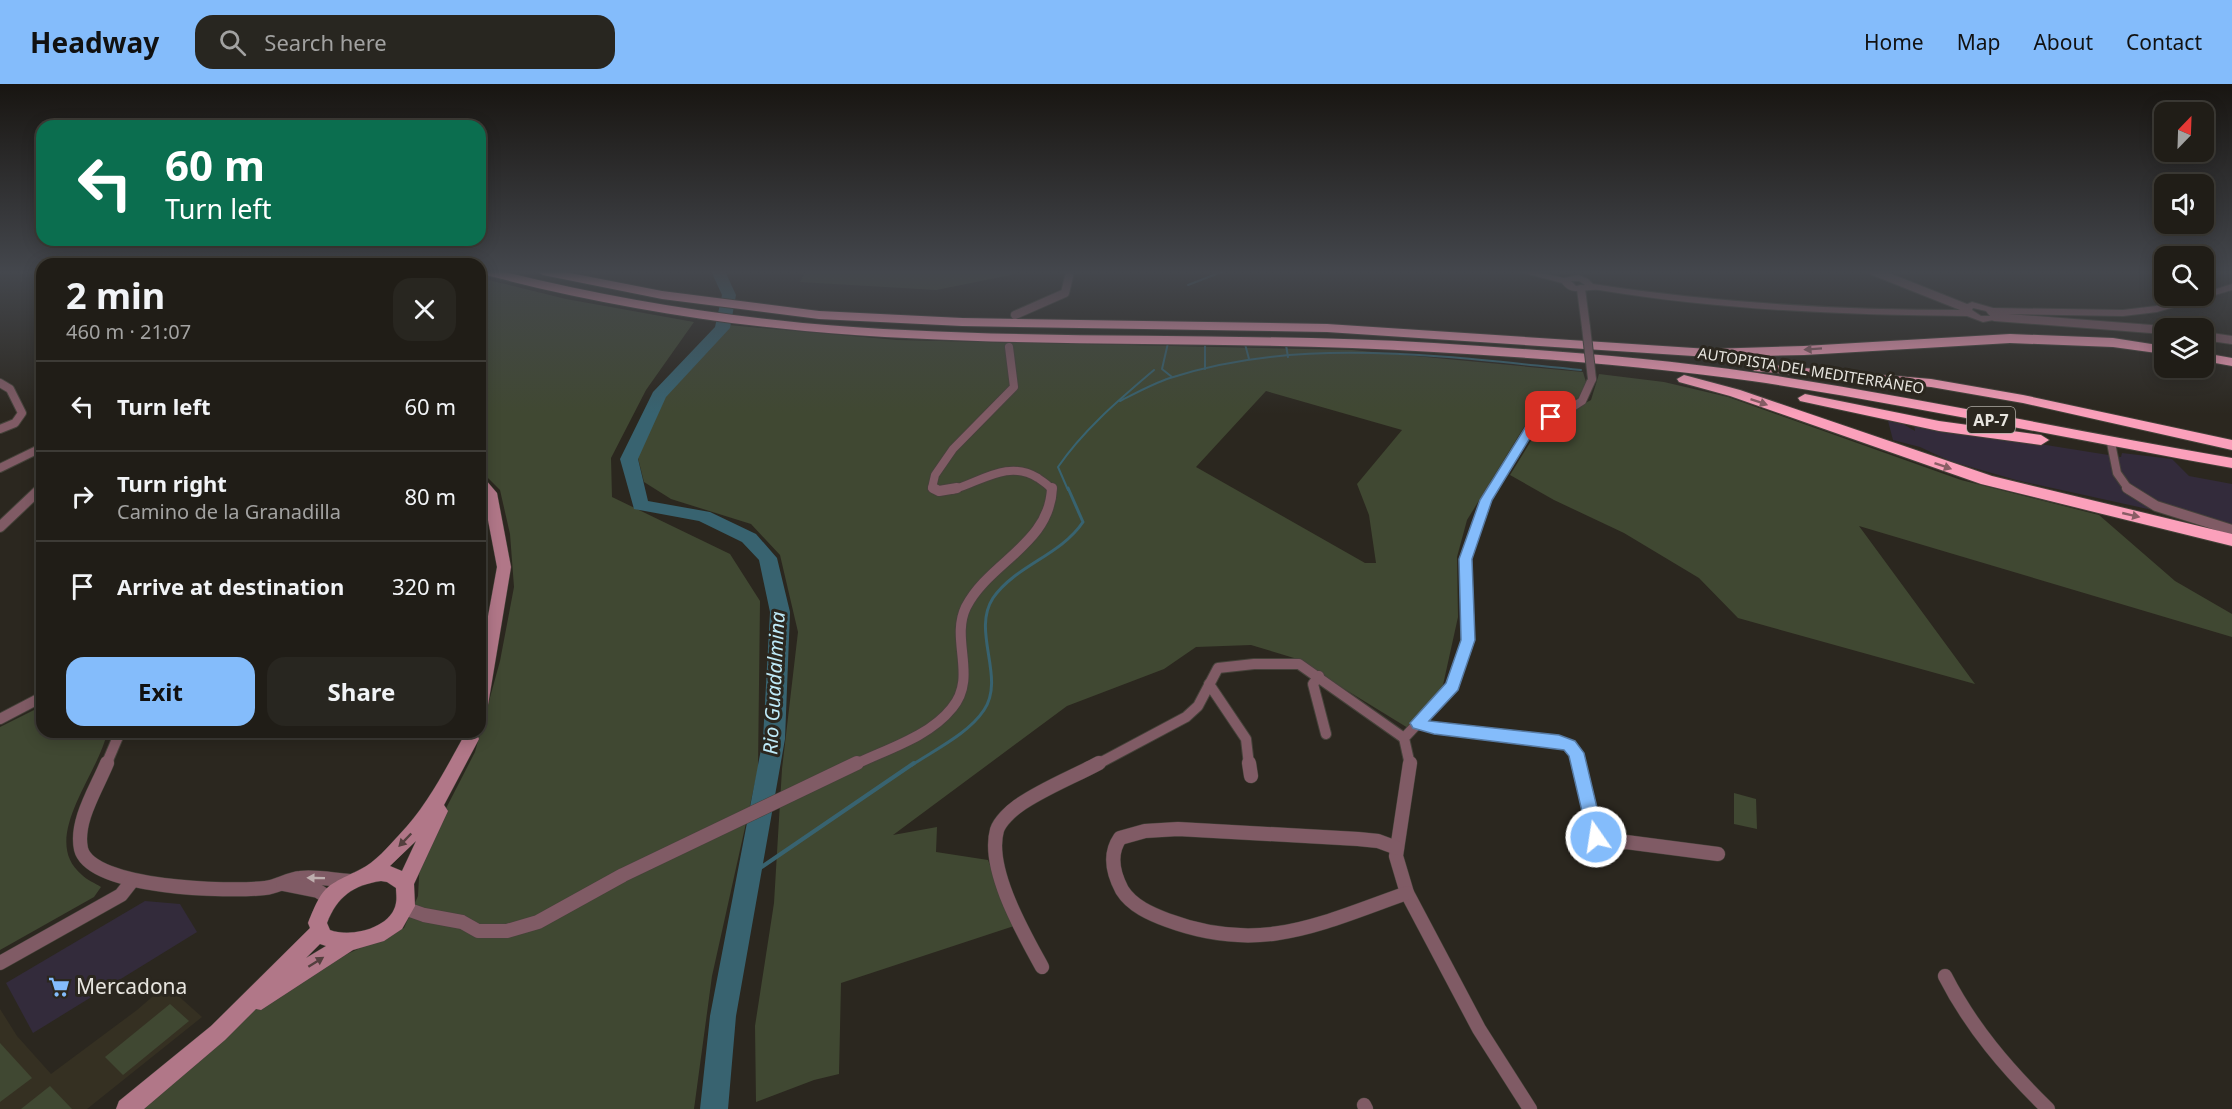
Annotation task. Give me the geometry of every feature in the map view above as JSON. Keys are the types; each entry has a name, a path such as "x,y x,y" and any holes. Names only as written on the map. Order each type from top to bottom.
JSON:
{"highway":[{"name":"AUTOPISTA DEL MEDITERRÁNEO","path":"750,319 819,322 1327,328 1740,366 2182,440 2232,452"},
{"name":"AUTOPISTA DEL MEDITERRÁNEO","path":"801,319 914,334 1251,338 1564,351 1778,381 2232,463"},
{"path":"1564,351 1753,353 2019,337 2079,339 2154,349"},
{"path":"1391,345 1472,355 1604,366 1686,379 1726,390 1987,480 2232,540"},
{"path":"1564,351 1757,387 1939,426 2036,440 2059,438"},
{"path":"2214,359 2232,363"},
{"path":"1740,366 1863,375 1979,390 2182,440"},
{"path":"1863,375 2036,406 2182,440 2232,445"},
{"path":"1778,381 1832,398"},
{"path":"1757,387 1832,398 1944,423 2059,438 2089,439"}],"main road":[{"path":"486,489 490,494 504,567 486,670"},
{"path":"369,874 405,841 433,808 471,738"},
{"path":"405,884 427,832 463,767 471,738"},
{"path":"127,1109 218,1033 291,978 346,944 360,942 386,929 404,908 407,891 405,884 391,874 369,874 350,881 329,898 321,909 318,921 320,931 325,938 346,944"},
{"path":"218,1033 320,931"}],"street":[{"path":"1404,738 1453,686 1468,640 1465,559 1486,500 1532,425 1565,412 1582,401 1592,379 1586,319"},
{"path":"2045,319 2154,329"},
{"path":"2214,337 2232,340"},
{"path":"404,908 462,922 478,931 507,932 538,922 623,875 935,726 954,707 964,687 965,666 959,637 964,610 980,585 1004,566 1048,516 1053,495 1052,488 1029,473 1017,469 990,474 947,492 932,488 932,477 942,462 1014,387 1009,347"},
{"path":"0,383 10,389 22,413 15,423 0,429"},
{"path":"2111,442 2113,464 2128,490 2173,511 2232,530"},
{"path":"0,468 36,450"},
{"path":"0,527 36,494"},
{"path":"1042,967 1012,911 996,863 997,832 1002,822 1018,806 1186,717 1198,706 1218,668 1254,664 1299,664 1404,738 1411,768 1396,856 1407,893 1479,1029 1530,1109"},
{"path":"1319,676 1313,684 1326,726 1326,734"},
{"path":"1209,684 1246,740 1251,776"},
{"path":"0,719 36,700"},
{"path":"1418,723 1434,728 1564,743 1576,753 1596,837 1602,843 1610,845 1626,842 1718,854"},
{"path":"117,738 90,799 80,831 80,844 85,859 105,873 132,881 256,888 312,877 350,881"},
{"path":"1397,848 1358,839 1178,829 1145,831 1120,838 1112,853 1114,870 1122,890 1132,903 1183,926 1204,932 1255,936 1289,933 1407,893"},
{"path":"0,963 121,895 132,881"},
{"path":"284,884 318,891 329,898"},
{"path":"1945,976 1955,998 1978,1032 2048,1109"}],"shaded area":[{"path":"1888,421 1903,424 1915,431 1914,424 2121,457 2122,453 2172,459 2189,476 2232,484 2232,532 2184,517 2016,480 1950,461 1920,447 1893,440"},
{"name":"Mercadona","path":"145,901 180,904 197,932 33,1033 6,983"},
{"path":"166,985 202,1017 87,1109 0,1109 0,1009 17,1036 51,1074 137,1010"}],"green space":[{"path":"486,319 676,319 694,322 646,390 611,458 612,497 730,554 760,601 758,769 712,976 694,1109 140,1109 255,1009 310,971 404,928 418,896 420,859 475,752 479,738 486,738 486,712 500,661 514,587 510,534 500,490 486,476"},
{"path":"729,325 897,340 1352,350 1583,372 1586,382 1580,397 1524,427 1467,520 1457,557 1458,617 1443,685 1408,728 1294,658 1251,645 1196,647 1164,669 1067,706 893,835 937,827 936,852 988,860 1014,926 841,983 839,1074 814,1080 756,1102 755,1026 774,903 782,769 798,632 780,555 751,524 671,499 644,482 637,454 664,397","holes":["1266,391 1402,430 1357,484 1369,515 1376,563 1365,563 1196,467"]},
{"path":"1599,374 1664,382 1728,397 1961,480 2099,515 2175,581 2232,614 2232,637 1859,526 1975,684 1738,618 1699,578 1624,533 1554,500 1510,475 1539,428 1591,400"},
{"path":"36,709 36,738 105,738 75,805 66,843 70,860 84,877 101,887 94,897 0,950 0,727"},
{"path":"1734,793 1756,799 1757,829 1734,824"},
{"path":"170,1004 189,1021 123,1075 105,1057"},
{"path":"0,1043 32,1078 0,1102"},
{"path":"50,1086 72,1109 21,1109"}],"waterway":[{"name":"Rio Guadalmina","path":"714,1109 723,1016 774,739 780,612 768,558 749,538 704,516 640,505 629,459 659,395 722,328 724,319"},
{"path":"1168,343 1162,369 1172,377"},
{"path":"1205,344 1205,369"},
{"path":"1245,344 1249,359"},
{"path":"1286,345 1288,356"},
{"path":"1288,356 1322,353 1426,355 1581,370"},
{"path":"1205,369 1288,356"},
{"path":"1120,401 1163,380 1205,369"},
{"path":"1068,490 1058,467 1068,453 1115,404 1154,370"},
{"path":"912,765 961,733 984,710 990,697 992,683 986,640 987,611 993,598 1003,587 1062,544 1083,522 1068,488"},
{"path":"747,877 914,763"}],"place":[{"name":"Mercadona","path":"59,987"}],"route":[{"path":"1551,417 1532,425 1486,500 1465,559 1468,640 1453,686 1418,723 1434,728 1559,741 1569,746 1576,753 1596,837"}]}
